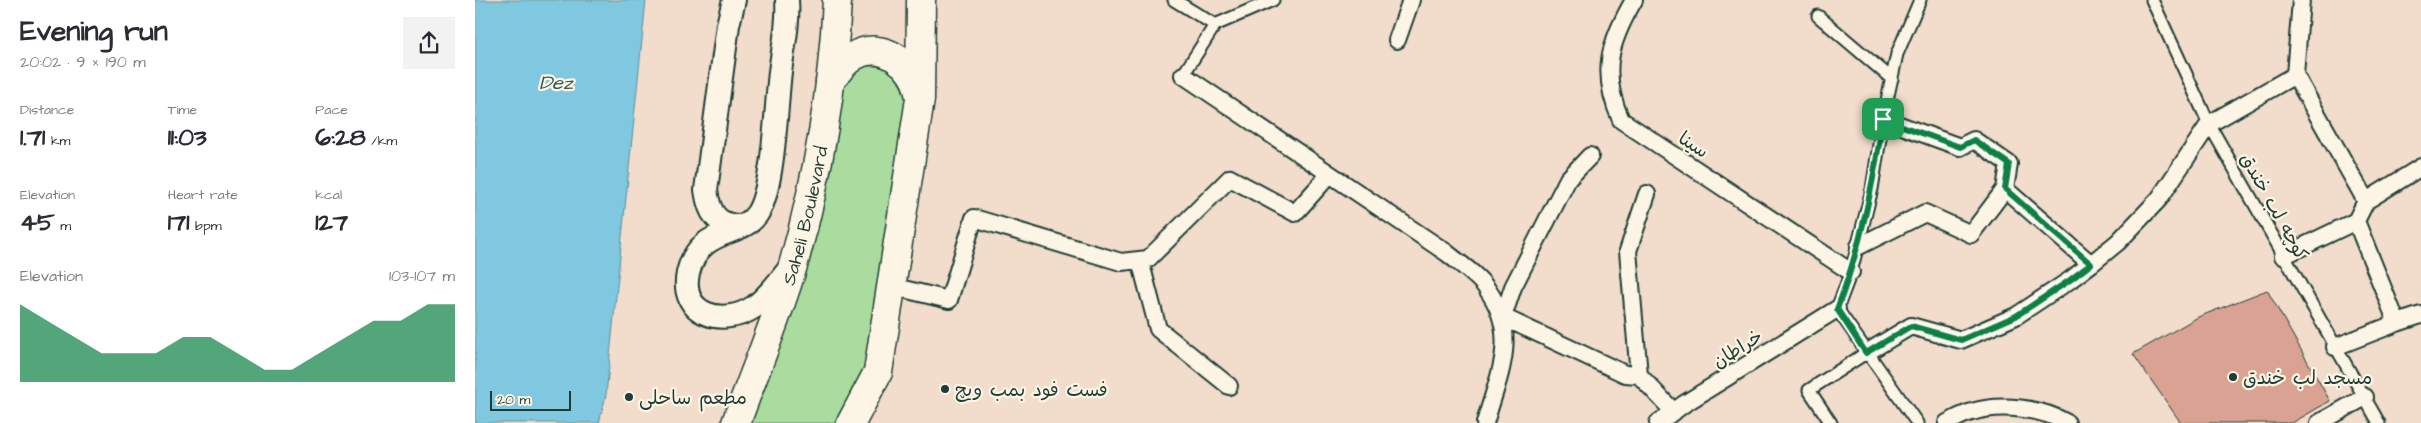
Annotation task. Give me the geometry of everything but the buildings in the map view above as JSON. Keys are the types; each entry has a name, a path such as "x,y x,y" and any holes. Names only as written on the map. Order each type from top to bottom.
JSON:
{"main road":[{"path":"869,423 920,99 921,0"},
{"name":"Saheli Boulevard","path":"735,423 793,263 809,199 830,82 835,4"},
{"path":"830,82 839,68 855,55 865,52 888,54 910,69 918,86 920,99"},
{"path":"851,423 878,372"}],"street":[{"path":"734,0 728,25 706,190 710,210 717,220 733,226 741,226"},
{"path":"787,0 784,42 765,192 756,215 750,222 708,241 695,256 688,274 688,293 695,307 710,316 731,317 753,307 769,293 793,263"},
{"path":"1397,40 1411,0"},
{"name":"سینا","path":"1634,0 1619,25 1609,63 1611,98 1621,120 1851,272"},
{"path":"2301,0 2295,75 2367,201"},
{"path":"1183,75 1447,253 1487,287 1503,317 1506,334 1504,358 1485,423"},
{"path":"1866,353 1911,326 1961,340 2016,316 2070,280 2117,242 2159,199 2209,124 2295,75"},
{"path":"1859,246 1925,213 1971,234 2005,189 2009,164 1974,140 1960,147 1883,119"},
{"path":"1503,317 1513,287 1568,179 1590,156"},
{"path":"2283,256 2356,221 2367,201 2421,167"},
{"path":"891,286 949,300 974,218 1121,262 1140,260 1148,259 1165,245 1230,178 1295,213 1330,174"},
{"path":"2005,189 2091,264"},
{"path":"1647,194 1628,250 1639,375 1674,412"},
{"path":"2356,221 2397,323"},
{"path":"1140,260 1159,328 1229,386"},
{"name":"خراطان","path":"1658,423 1837,309"},
{"path":"2335,347 2421,315"},
{"path":"1503,317 1625,374 1639,375"},
{"path":"2319,423 2365,397"},
{"path":"1947,423 1972,412 2017,407 2060,419 2067,423"}],"lane":[{"path":"1174,0 1215,25"},
{"path":"1183,75 1215,25 1273,0"},
{"path":"1917,423 1866,353 1837,309 1859,246 1872,189 1883,119 1897,54 1920,0"},
{"name":"کوچه لب خندق","path":"2152,0 2209,124 2379,423"},
{"path":"1818,16 1892,79"},
{"path":"1831,423 1809,390 1866,353"}],"green space":[{"path":"867,66 889,69 898,76 910,94 870,371 842,423 744,423 842,85 859,68"}],"water":[{"name":"Dez","path":"475,0 646,0 606,395 599,423 475,423"}],"place":[{"name":"مسجد لب خندق","path":"2233,377"},
{"name":"فست فود بمب ویچ","path":"945,389"},
{"name":"مطعم ساحلى","path":"629,397"}],"route":[{"path":"1883,119 1960,147 1974,140 2009,164 2005,189 2091,264 2016,316 1961,340 1911,326 1866,353 1837,309 1859,246 1872,189 1883,119"}]}
